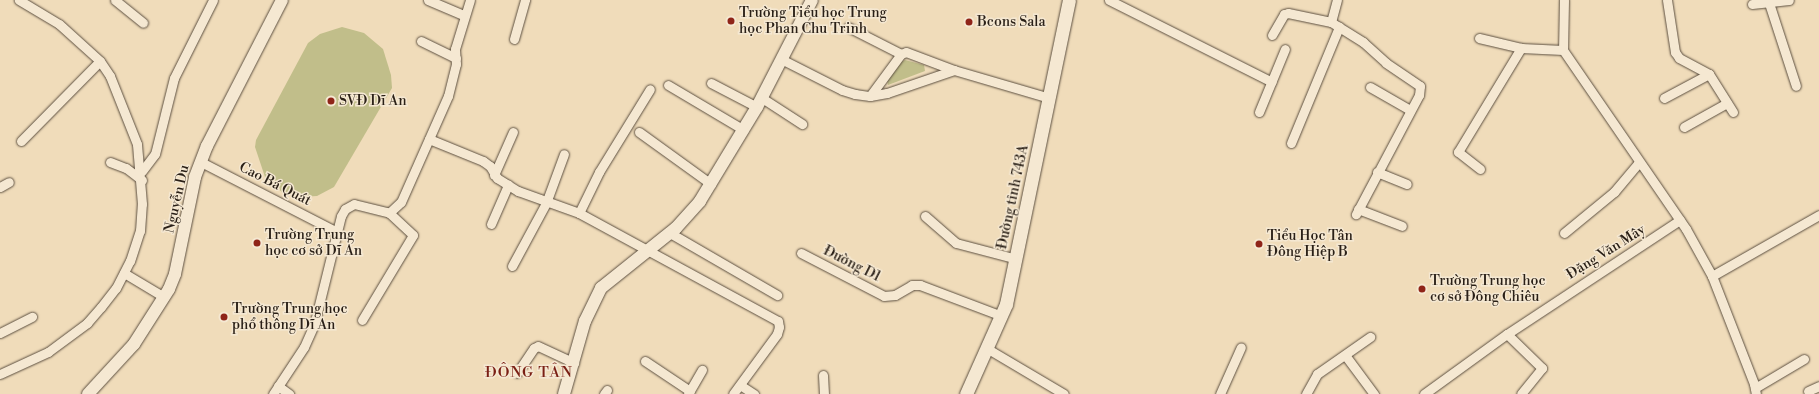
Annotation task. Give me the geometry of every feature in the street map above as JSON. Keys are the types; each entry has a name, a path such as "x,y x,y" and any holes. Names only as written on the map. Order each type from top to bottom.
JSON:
{"main road":[{"name":"Đường tỉnh 743A","path":"966,394 1002,316 1017,259 1069,0"}],"street":[{"path":"0,374 48,352 86,323 116,288 124,273 140,230 142,176 137,144 117,89 100,61 59,24 19,0"},
{"path":"115,0 143,24"},
{"path":"142,176 155,154 174,78 213,0"},
{"name":"Nguyễn Du","path":"88,394 134,344 164,297 175,274 201,162 282,0"},
{"path":"428,0 464,15"},
{"path":"389,213 401,202 448,96 456,58 455,50 464,15 470,0"},
{"path":"514,39 525,0"},
{"path":"564,394 585,321 601,288 670,233 700,201 760,103 812,0"},
{"path":"1109,0 1272,82"},
{"path":"1331,22 1336,0"},
{"path":"1564,0 1563,50 1680,220 1712,276 1755,391 1804,359"},
{"path":"1667,0 1675,52 1679,58 1710,74 1732,112"},
{"path":"1752,4 1789,0"},
{"path":"1769,3 1796,86"},
{"path":"1272,35 1284,14 1288,13 1331,22 1420,86 1410,110 1357,211 1402,226"},
{"path":"848,27 901,54"},
{"path":"1291,143 1339,27"},
{"path":"1478,38 1521,48 1563,50"},
{"path":"420,42 456,58"},
{"path":"1480,169 1458,152 1521,48"},
{"path":"1259,112 1285,49"},
{"path":"870,96 901,54 906,52 954,70 1050,98"},
{"path":"781,59 842,90 870,96 887,93 954,70"},
{"path":"21,140 100,61"},
{"path":"1664,98 1710,74"},
{"path":"711,83 760,103 802,124"},
{"path":"668,85 744,130"},
{"path":"1370,87 1410,110"},
{"path":"579,213 599,172 650,89"},
{"path":"1684,127 1727,103"},
{"path":"494,175 513,132"},
{"path":"639,132 711,184"},
{"path":"429,139 483,161 490,166 494,175 508,185 546,203 579,213 778,321 779,328 776,334 733,394"},
{"path":"512,266 546,203 564,154"},
{"path":"110,162 142,176"},
{"name":"Cao Bá Quát","path":"201,162 337,232"},
{"path":"1564,233 1614,192 1639,162"},
{"path":"1377,172 1408,184"},
{"path":"0,187 9,182"},
{"path":"491,224 508,185"},
{"path":"289,394 276,390 304,347 314,325 341,216 345,209 354,204 389,213 413,235 362,320"},
{"path":"1712,276 1819,215"},
{"path":"925,216 956,243 1017,259"},
{"name":"Đặng Văn Mây","path":"1424,394 1507,334 1680,220"},
{"path":"670,233 777,295"},
{"name":"Đường D1","path":"801,253 884,296 895,295 912,285 920,285 1002,316"},
{"path":"124,273 164,297"},
{"path":"0,333 32,317"},
{"path":"1507,334 1542,368 1521,394"},
{"path":"1306,394 1317,374 1370,338"},
{"path":"517,373 534,348 538,346 574,362"},
{"path":"1220,394 1241,347"},
{"path":"988,349 1064,394"},
{"path":"1344,355 1374,394"},
{"path":"645,361 690,393 702,370"},
{"path":"823,375 824,394"},
{"path":"740,385 754,394"},
{"path":"1808,391 1819,386"}],"shaded area":[{"name":"SVĐ Dĩ An","path":"342,27 364,33 383,49 391,75 392,88 334,187 317,196 300,197 284,194 265,177 255,147 256,140 308,43 320,34"},
{"path":"905,60 924,65 925,71 888,85 887,80 898,63"}],"place":[{"name":"Trường Tiểu học Trung học Phan Chu Trinh","path":"731,21"},
{"name":"Bcons Sala","path":"969,22"},
{"name":"SVĐ Dĩ An","path":"331,101"},
{"name":"Trường Trung học cơ sở Dĩ An","path":"257,243"},
{"name":"Tiểu Học Tân Đông Hiệp B","path":"1259,244"},
{"name":"Trường Trung học cơ sở Đông Chiêu","path":"1422,289"},
{"name":"Trường Trung học phổ thông Dĩ An","path":"224,317"}],"district":[{"name":"ĐÔNG TÂN","path":"529,373"}]}
